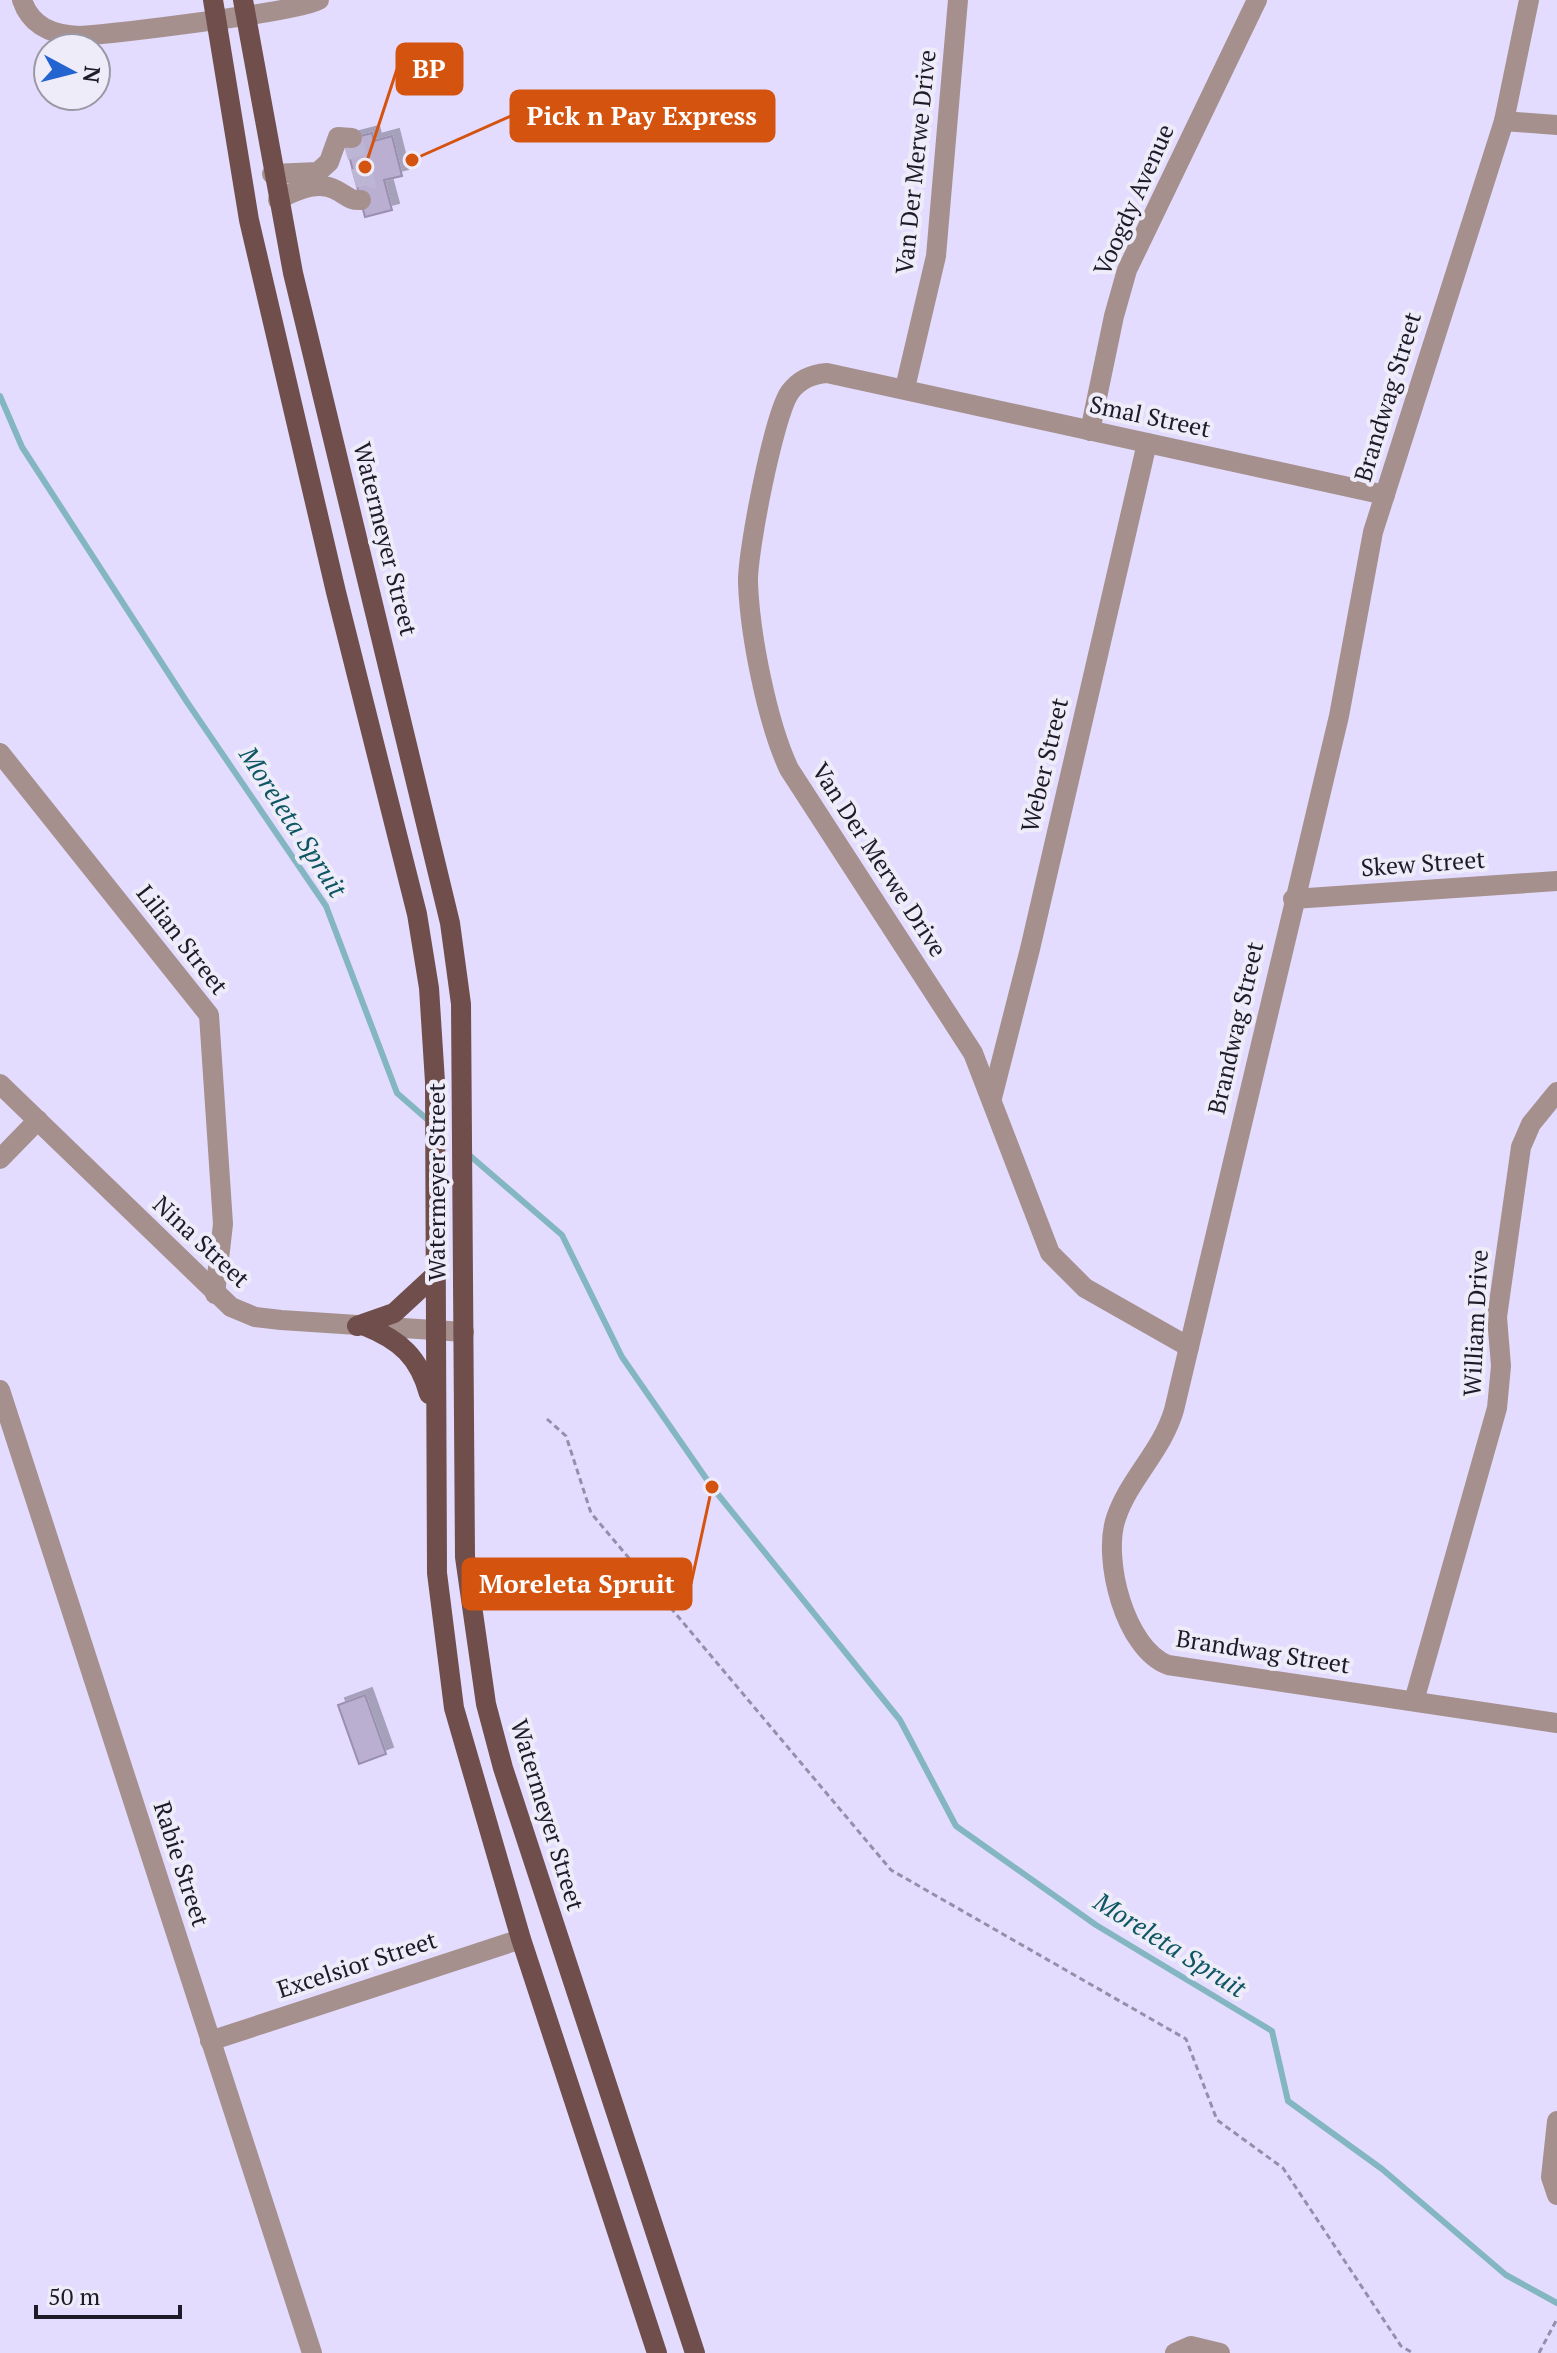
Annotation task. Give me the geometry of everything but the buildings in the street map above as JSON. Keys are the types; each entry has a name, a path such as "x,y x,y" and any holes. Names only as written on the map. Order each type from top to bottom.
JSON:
{"main road":[{"name":"Watermeyer Street","path":"244,7 272,174 450,923 461,1004 464,1106 465,1557 486,1704 508,1783 695,2353"},
{"name":"Watermeyer Street","path":"214,9 249,220 336,592 417,914 429,988 435,1082 433,1277 437,1573 454,1708 521,1939 657,2353"},
{"path":"361,1326 394,1313 433,1277"},
{"path":"361,1326 401,1343 414,1358 423,1373 434,1418"}],"street":[{"path":"22,0 35,22 60,35 89,35 214,9 318,2"},
{"name":"Van Der Merwe Drive","path":"958,0 936,256 905,388 827,373 806,378 791,390 782,409 756,517 750,556 749,601 776,736 789,769 959,1029 984,1074 1041,1235 1058,1264 1085,1288 1189,1347"},
{"name":"Voogdy Avenue","path":"1090,431 1127,270 1257,0"},
{"name":"Brandwag Street","path":"1529,0 1504,121 1373,532 1339,716 1169,1430 1115,1523 1113,1562 1121,1601 1139,1641 1160,1662 1174,1667 1557,1723"},
{"path":"1504,121 1557,125"},
{"path":"272,174 318,172 329,162 338,137 352,138"},
{"path":"278,200 318,186 335,189 350,200 361,200"},
{"name":"Smal Street","path":"905,388 1385,495"},
{"name":"Weber Street","path":"992,1098 1027,964 1147,443"},
{"name":"Lilian Street","path":"0,753 209,1015 223,1224 215,1294"},
{"name":"Skew Street","path":"1293,899 1557,881"},
{"name":"Nina Street","path":"0,1084 231,1307 255,1317 464,1332"},
{"name":"William Drive","path":"1414,1701 1497,1408 1501,1366 1497,1317 1521,1147 1531,1124 1557,1092"},
{"path":"0,1159 38,1120"},
{"name":"Rabie Street","path":"0,1390 8,1437 312,2353"},
{"name":"Excelsior Street","path":"210,2041 521,1939"},
{"path":"1556,2192 1551,2162 1557,2121"},
{"path":"1175,2353 1191,2346 1220,2353"}],"path":[{"path":"547,1419 566,1436 591,1513 891,1870 1186,2039 1217,2120 1283,2168 1401,2346 1413,2353"},
{"path":"1539,2353 1557,2319"}],"waterway":[{"name":"Moreleta Spruit","path":"0,396 22,447 187,702 326,906 397,1093 429,1121"},
{"name":"Moreleta Spruit","path":"468,1154 562,1235 622,1357 712,1487 900,1720 956,1826 1096,1925 1272,2031 1288,2101 1382,2169 1506,2275 1557,2303"}],"tunnel":[{"path":"352,138 366,185 361,200"}],"place":[{"name":"Pick n Pay Express","path":"412,160"},
{"name":"BP","path":"365,167"},
{"name":"Moreleta Spruit","path":"712,1487"}]}
